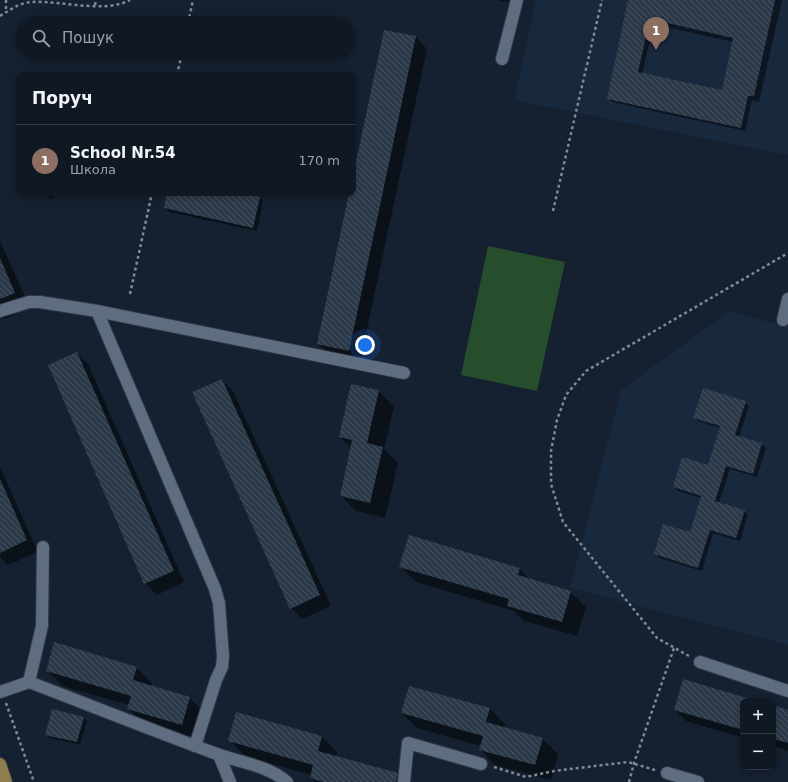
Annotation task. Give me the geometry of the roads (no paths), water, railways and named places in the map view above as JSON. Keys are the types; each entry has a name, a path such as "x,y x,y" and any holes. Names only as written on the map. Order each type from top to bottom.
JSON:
{"main road":[{"path":"0,764 6,782"}],"lane":[{"path":"502,59 517,0"},
{"path":"783,320 788,299"},
{"path":"0,311 29,302 40,302 404,373"},
{"path":"97,312 212,581 219,603 223,656 222,667 216,680 195,746"},
{"path":"29,682 42,626 43,547"},
{"path":"700,662 788,691"},
{"path":"1,692 29,682 219,755 268,769 279,775 287,782"},
{"path":"404,782 408,743 481,764"},
{"path":"219,755 230,782"},
{"path":"667,773 698,782"}],"place":[{"name":"School Nr.54","path":"656,50"}]}
